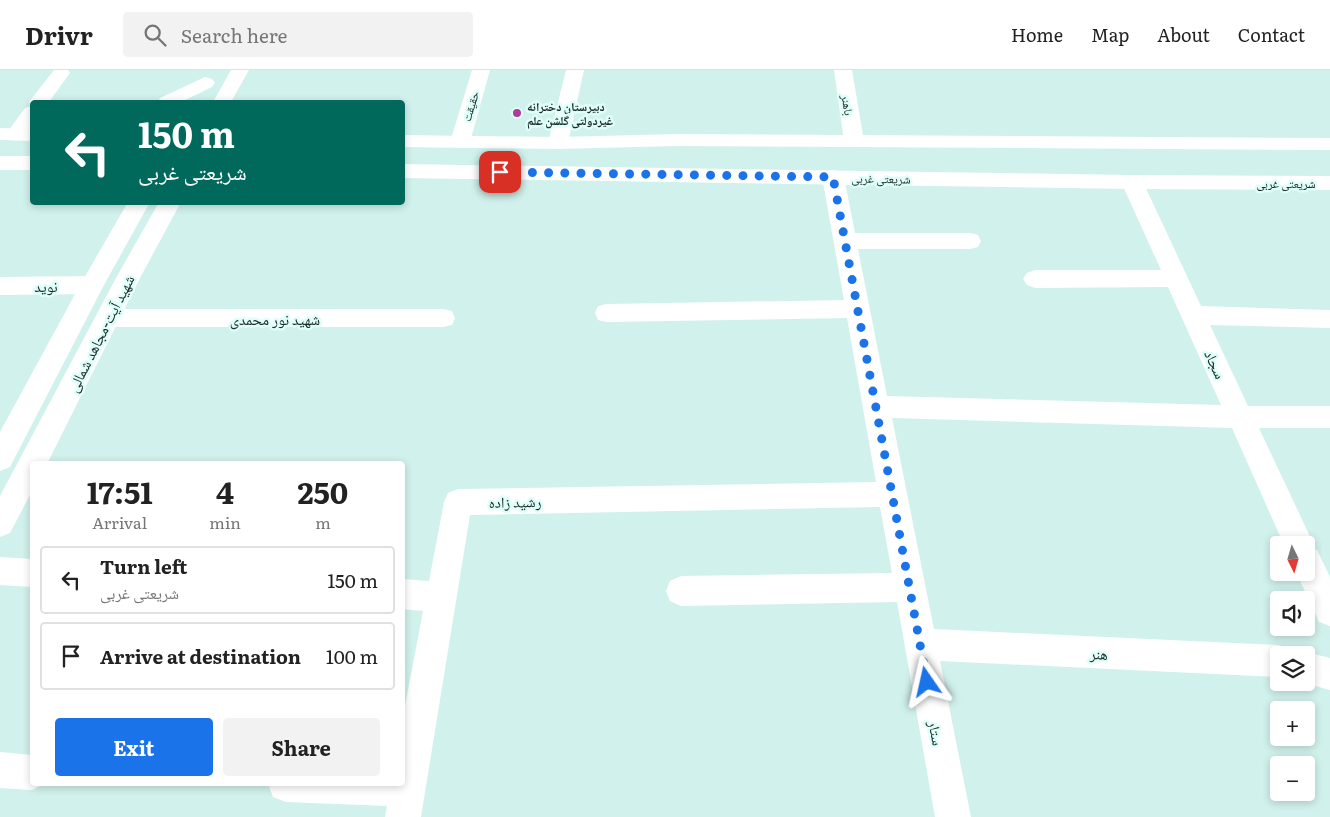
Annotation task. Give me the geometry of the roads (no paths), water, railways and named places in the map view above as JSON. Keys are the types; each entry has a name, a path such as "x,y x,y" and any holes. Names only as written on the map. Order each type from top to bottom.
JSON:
{"street":[{"path":"223,100 240,70"},
{"name":"حقیقت","path":"460,142 481,70"},
{"path":"558,143 575,70"},
{"name":"باهنر","path":"843,70 854,141"},
{"path":"41,100 61,73"},
{"path":"170,100 208,76"},
{"path":"194,100 208,76"},
{"path":"16,135 30,115"},
{"name":"شریعتی غربی","path":"405,141 558,143 678,140 854,141 1189,163 1278,183 1330,183"},
{"path":"1251,142 1278,183"},
{"name":"شریعتی غربی","path":"405,171 1132,182 1251,142 1330,144"},
{"path":"0,162 30,163"},
{"name":"ستار","path":"833,177 952,817"},
{"name":"سجاد","path":"1132,182 1295,536"},
{"name":"شهید آیت-مجاهد شمالی","path":"35,461 168,205"},
{"path":"158,225 187,205"},
{"name":"شهید آیت-مجاهد شمالی","path":"0,459 111,253 128,209"},
{"path":"844,241 970,241"},
{"path":"111,253 144,251"},
{"path":"1036,279 1177,278"},
{"name":"نوید","path":"0,286 92,286"},
{"path":"607,313 858,309"},
{"path":"1193,315 1330,319"},
{"name":"شهید نور محمدی","path":"108,318 443,318"},
{"path":"876,407 1330,418"},
{"name":"شهید آیت-مجاهد شمالی","path":"0,524 30,469"},
{"name":"رشید زاده","path":"405,803 458,502 892,494"},
{"path":"0,571 30,573"},
{"path":"1315,579 1330,611"},
{"path":"681,590 909,587"},
{"path":"405,594 442,597"},
{"name":"هنر","path":"920,644 1270,661"},
{"path":"1315,670 1330,674"},
{"path":"0,770 30,772"},
{"path":"299,786 405,803"}],"place":[{"name":"دبیرستان دخترانه غیردولتی گلشن علم","path":"517,113"}]}
